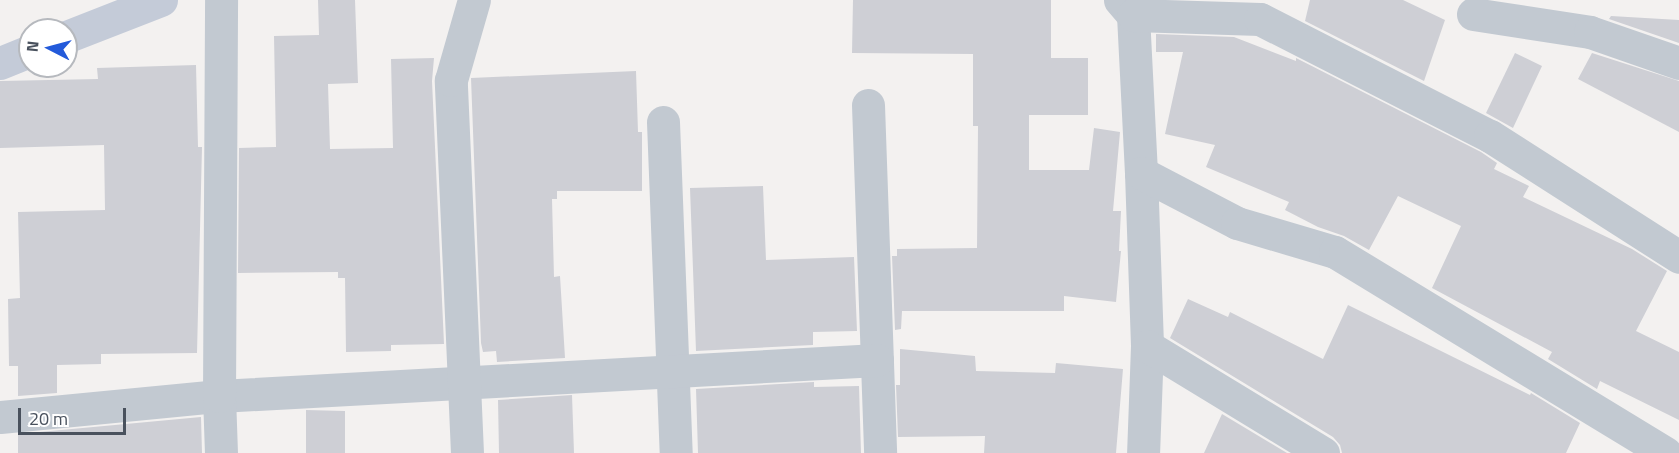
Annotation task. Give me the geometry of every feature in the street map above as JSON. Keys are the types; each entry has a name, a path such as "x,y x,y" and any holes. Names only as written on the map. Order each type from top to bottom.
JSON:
{"street":[{"path":"78,32 161,0"},
{"path":"221,0 219,396 221,453"},
{"path":"467,453 451,80 474,0"},
{"path":"1143,453 1147,346 1141,173 1126,8 1260,18 1490,136 1679,257"},
{"path":"1473,14 1590,32 1679,63"},
{"path":"0,63 18,56"},
{"path":"868,105 880,453"},
{"path":"663,122 676,453"},
{"path":"1141,173 1237,223 1335,252 1666,453"},
{"path":"1147,346 1323,453"},
{"path":"0,417 219,396 877,360"}],"building":[{"path":"318,0 355,0 358,83 328,84 330,149 393,148 391,59 434,58 432,81 444,344 391,345 391,351 346,352 345,278 338,278 338,272 238,273 239,148 276,147 274,36 319,35"},
{"path":"853,0 1051,0 1051,58 1088,58 1088,115 1029,115 1029,170 1089,170 1094,128 1120,132 1113,211 1121,211 1119,251 1121,251 1116,302 1064,296 1064,311 902,311 901,329 895,330 892,256 897,256 897,249 977,248 978,126 973,126 973,54 852,53"},
{"path":"1310,0 1403,0 1445,20 1424,81 1305,21"},
{"path":"1611,16 1679,20 1679,43 1609,19"},
{"path":"1156,34 1234,37 1296,61 1296,58 1481,152 1497,163 1494,169 1529,186 1523,197 1632,249 1667,271 1636,331 1679,352 1679,420 1600,381 1597,389 1548,359 1552,352 1432,288 1461,226 1398,196 1369,250 1344,236 1318,227 1285,210 1289,202 1206,167 1215,145 1165,134 1183,52 1156,52"},
{"path":"1515,53 1542,66 1513,128 1486,113"},
{"path":"1592,53 1679,81 1679,132 1578,79"},
{"path":"196,65 198,147 202,147 197,353 101,354 101,364 57,365 57,393 18,396 18,366 9,366 8,299 20,298 18,212 105,210 104,145 0,148 0,81 98,79 97,68"},
{"path":"636,71 638,132 642,132 642,191 557,191 557,199 552,199 554,277 560,276 565,358 497,362 496,351 483,352 481,343 471,78"},
{"path":"763,186 766,260 854,257 857,331 813,332 813,345 696,351 690,188"},
{"path":"1188,299 1228,317 1230,312 1323,359 1348,305 1530,395 1531,393 1580,423 1566,453 1342,453 1340,445 1333,437 1170,338"},
{"path":"900,349 975,356 976,371 1055,373 1056,363 1123,369 1116,453 984,453 985,436 898,437 896,385 900,385"},
{"path":"814,382 814,387 859,386 861,453 698,453 696,389"},
{"path":"572,395 574,453 499,453 498,400"},
{"path":"306,410 345,411 345,453 306,453"},
{"path":"1222,414 1287,453 1204,453"},
{"path":"201,417 202,453 18,453 18,434"}]}
